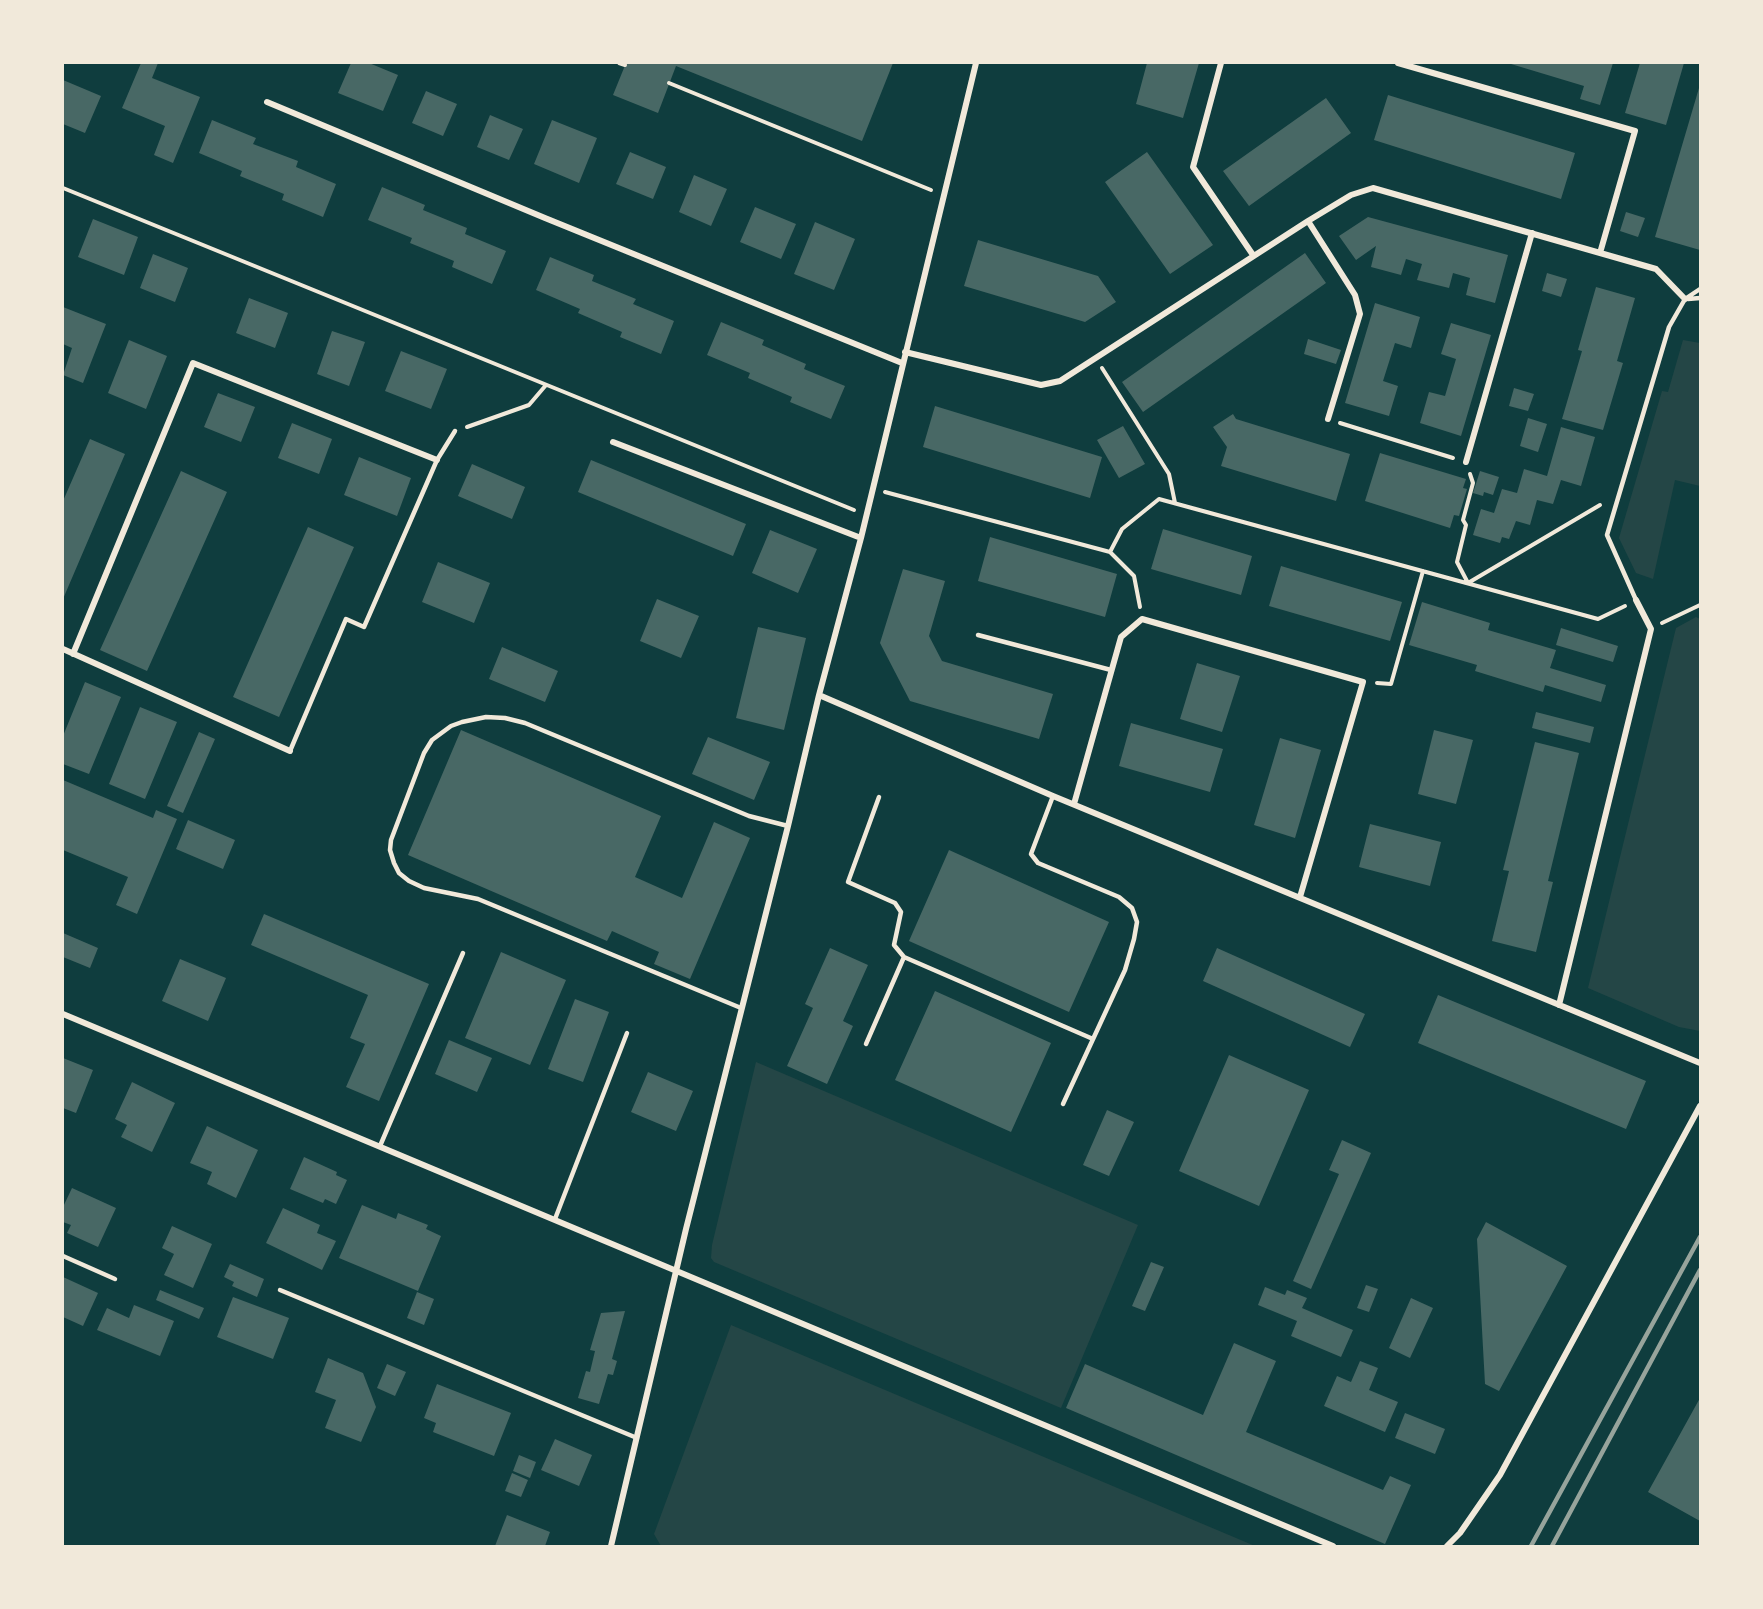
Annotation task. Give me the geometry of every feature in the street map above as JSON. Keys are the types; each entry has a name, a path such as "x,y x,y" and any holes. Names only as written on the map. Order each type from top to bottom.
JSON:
{"street":[{"path":"611,1546 676,1270 819,695 861,538 871,489 976,63"},
{"path":"1221,63 1193,167 1253,255"},
{"path":"1398,63 1635,131 1600,253"},
{"path":"267,102 902,363"},
{"path":"905,352 1041,385 1060,381 1308,221 1351,195 1373,188 1656,270 1685,299"},
{"path":"1308,221 1355,295 1360,314 1328,419"},
{"path":"1466,462 1532,233"},
{"path":"73,654 193,363 437,460"},
{"path":"613,442 861,538"},
{"path":"1559,1005 1651,629 1636,600"},
{"path":"1074,804 1121,637 1142,619 1363,682 1300,897"},
{"path":"63,649 290,751"},
{"path":"819,695 1053,796 1700,1063"},
{"path":"63,1014 1333,1546"},
{"path":"1447,1546 1460,1533 1500,1475 1700,1106"}],"lane":[{"path":"1636,600 1607,535 1669,327 1685,299 1700,288"},
{"path":"1685,299 1700,298"},
{"path":"290,751 346,619 364,627 437,460 454,431"},
{"path":"978,635 1111,670"},
{"path":"741,1008 478,899 424,888 409,881 399,873 394,863 390,850 391,840 424,753 432,740 451,726 486,717 505,718 525,723 749,816 788,826"},
{"path":"1053,796 1031,854 1038,863 1119,897 1132,909 1137,922 1125,970 1063,1104"},
{"path":"879,797 848,882 895,903 901,912 894,945 904,957 1093,1039"},
{"path":"380,1146 463,952"},
{"path":"866,1044 904,957"},
{"path":"555,1219 627,1034"},
{"path":"63,1256 115,1279"},
{"path":"280,1290 637,1438"}],"path":[{"path":"619,63 625,65"},
{"path":"669,83 943,195"},
{"path":"63,188 866,515"},
{"path":"1095,358 1169,474 1175,503"},
{"path":"454,431 529,405 546,385"},
{"path":"1328,419 1466,462 1473,483 1463,520 1466,525 1457,562 1468,583"},
{"path":"871,489 1110,552 1134,576 1142,619"},
{"path":"1468,583 1621,493"},
{"path":"1110,552 1122,529 1159,499 1598,619 1636,600"},
{"path":"1363,682 1391,684 1423,571"},
{"path":"1651,629 1700,605"}],"shaded area":[{"path":"1683,340 1700,343 1700,486 1675,480 1653,579 1636,573 1619,538 1662,391 1668,392"},
{"path":"1696,617 1700,619 1700,1031 1679,1027 1588,988 1676,628"},
{"path":"756,1062 1138,1225 1061,1408 714,1262 711,1258 712,1245"},
{"path":"731,1325 1255,1546 661,1546 654,1534"}],"building":[{"path":"141,63 158,63 152,78 200,97 173,163 154,155 165,126 122,108"},
{"path":"351,63 369,63 398,75 383,111 338,93"},
{"path":"626,63 893,63 862,141 676,66 658,113 613,95"},
{"path":"1147,63 1199,63 1183,118 1136,104"},
{"path":"1613,63 1600,105 1580,99 1584,86 1511,64"},
{"path":"1640,63 1684,63 1666,125 1625,113"},
{"path":"63,80 101,96 85,133 63,124"},
{"path":"1700,89 1700,250 1655,237"},
{"path":"426,91 457,104 443,136 412,123"},
{"path":"1388,95 1575,153 1561,199 1374,140"},
{"path":"1326,98 1351,133 1249,206 1223,171"},
{"path":"490,115 523,129 509,160 477,147"},
{"path":"212,120 256,138 253,144 298,161 296,167 336,184 323,217 282,200 284,194 240,176 242,171 199,153"},
{"path":"552,120 597,138 579,183 534,164"},
{"path":"630,152 666,167 653,199 616,184"},
{"path":"1147,152 1213,245 1170,274 1105,182"},
{"path":"694,175 727,189 711,226 679,212"},
{"path":"382,187 425,205 423,210 467,228 465,234 506,251 492,284 452,267 454,261 410,243 412,238 368,220"},
{"path":"755,207 796,224 781,259 740,242"},
{"path":"1626,212 1645,218 1638,237 1620,231"},
{"path":"1368,217 1508,255 1495,303 1466,295 1470,278 1453,273 1449,288 1417,280 1422,264 1406,259 1401,275 1371,267 1376,246 1356,260 1339,236"},
{"path":"93,219 138,237 124,275 78,257"},
{"path":"815,222 855,239 834,290 794,274"},
{"path":"978,240 1098,276 1116,302 1085,322 964,286"},
{"path":"1305,253 1326,283 1143,412 1122,382"},
{"path":"153,254 188,268 175,302 140,288"},
{"path":"550,257 594,275 592,281 636,299 633,304 674,321 661,354 620,337 622,332 578,313 580,309 536,290"},
{"path":"1547,273 1567,279 1561,297 1542,291"},
{"path":"1596,287 1635,298 1617,361 1623,363 1603,430 1562,419 1582,351 1578,350"},
{"path":"249,298 288,313 275,348 236,333"},
{"path":"1375,303 1420,317 1411,348 1395,343 1383,381 1398,386 1389,416 1345,403"},
{"path":"63,307 106,324 83,383 63,375 72,348 63,344"},
{"path":"721,322 764,340 762,345 806,364 804,369 845,386 831,419 790,402 792,397 748,378 750,373 707,355"},
{"path":"1451,323 1491,335 1461,436 1420,423 1429,392 1445,396 1456,359 1441,354"},
{"path":"332,331 365,342 349,386 317,374"},
{"path":"1308,339 1341,350 1336,364 1304,354"},
{"path":"129,340 167,356 146,409 108,393"},
{"path":"401,351 447,369 431,409 385,391"},
{"path":"1514,388 1534,394 1528,411 1509,406"},
{"path":"218,393 255,407 241,442 204,427"},
{"path":"935,406 1102,457 1090,498 923,447"},
{"path":"1233,414 1236,419 1350,454 1336,501 1221,466 1227,447 1213,427"},
{"path":"1528,418 1547,424 1538,452 1520,446"},
{"path":"292,423 332,439 319,474 278,458"},
{"path":"1123,426 1145,464 1119,478 1097,440"},
{"path":"1561,427 1595,437 1581,486 1561,480 1553,504 1537,500 1530,525 1516,521 1509,539 1502,537 1500,543 1473,535 1481,509 1494,513 1502,489 1517,493 1524,469 1547,476"},
{"path":"90,439 125,454 63,599 63,501"},
{"path":"1380,453 1466,479 1463,488 1467,489 1459,516 1454,515 1450,528 1365,501"},
{"path":"359,457 411,478 397,516 344,495"},
{"path":"591,460 746,524 733,556 578,492"},
{"path":"472,464 525,487 512,519 458,496"},
{"path":"181,471 227,492 147,671 100,650"},
{"path":"1480,471 1499,477 1493,495 1484,492 1483,496 1473,493"},
{"path":"308,527 354,547 279,717 233,697"},
{"path":"1163,529 1252,556 1241,595 1151,569"},
{"path":"770,530 817,549 798,593 752,573"},
{"path":"990,537 1117,574 1105,617 978,581"},
{"path":"438,562 490,583 474,623 422,602"},
{"path":"1281,566 1402,602 1390,641 1269,606"},
{"path":"903,569 945,581 929,636 942,661 1053,694 1039,739 910,701 880,643"},
{"path":"657,599 699,616 681,658 640,641"},
{"path":"1422,602 1490,623 1488,630 1556,650 1550,668 1606,685 1601,702 1545,685 1543,692 1475,671 1477,665 1409,645"},
{"path":"758,627 806,638 784,730 736,718"},
{"path":"1561,628 1618,646 1613,662 1556,645"},
{"path":"502,647 558,671 545,702 489,679"},
{"path":"1197,663 1240,676 1222,732 1180,719"},
{"path":"85,682 121,697 89,774 63,764 63,736"},
{"path":"140,707 177,722 145,799 109,784"},
{"path":"1536,712 1594,727 1590,743 1532,728"},
{"path":"1131,723 1223,749 1210,792 1119,766"},
{"path":"461,730 661,816 635,877 682,898 714,822 750,838 690,979 654,964 659,952 612,931 607,941 408,855"},
{"path":"1434,730 1473,740 1456,804 1418,794"},
{"path":"199,732 215,739 183,813 167,806"},
{"path":"708,737 770,762 754,800 692,774"},
{"path":"1280,738 1321,750 1295,838 1254,825"},
{"path":"1535,742 1579,753 1548,881 1553,882 1536,952 1492,941 1509,871 1503,870"},
{"path":"63,780 153,818 156,810 177,819 137,914 116,905 128,877 63,850"},
{"path":"188,820 235,840 223,869 176,849"},
{"path":"1370,824 1441,842 1430,886 1359,867"},
{"path":"949,850 1109,922 1069,1012 909,941"},
{"path":"264,914 429,984 379,1101 346,1087 365,1044 350,1038 368,995 251,945"},
{"path":"63,933 98,948 90,968 63,957"},
{"path":"830,948 868,965 843,1021 853,1026 827,1084 787,1066 813,1008 805,1004"},
{"path":"1217,948 1365,1014 1350,1047 1203,981"},
{"path":"501,952 566,980 530,1065 465,1038"},
{"path":"180,959 226,978 208,1021 162,1001"},
{"path":"935,991 1051,1043 1011,1132 895,1080"},
{"path":"1438,995 1646,1081 1626,1129 1418,1043"},
{"path":"575,999 609,1012 583,1082 548,1069"},
{"path":"449,1040 492,1058 477,1092 435,1074"},
{"path":"1229,1055 1309,1090 1259,1206 1179,1171"},
{"path":"63,1058 93,1070 76,1113 63,1108"},
{"path":"648,1072 693,1091 676,1131 631,1112"},
{"path":"132,1082 175,1103 152,1152 121,1137 127,1125 115,1119"},
{"path":"1107,1110 1134,1122 1109,1176 1083,1165"},
{"path":"207,1126 258,1150 236,1198 207,1184 212,1172 190,1163"},
{"path":"1342,1140 1371,1153 1311,1289 1293,1281 1339,1174 1329,1170"},
{"path":"304,1157 337,1172 336,1175 347,1180 336,1204 325,1199 323,1203 290,1189"},
{"path":"72,1188 116,1208 98,1247 67,1233 71,1225 63,1222 63,1207"},
{"path":"362,1205 396,1219 398,1213 428,1225 426,1229 441,1236 418,1291 339,1258"},
{"path":"283,1208 320,1225 317,1233 336,1241 322,1270 266,1243"},
{"path":"1486,1222 1567,1266 1499,1391 1485,1384 1477,1239"},
{"path":"172,1226 212,1244 193,1288 164,1275 174,1254 162,1248"},
{"path":"1151,1262 1164,1267 1145,1311 1132,1306"},
{"path":"230,1264 264,1279 257,1297 232,1286 234,1282 224,1277"},
{"path":"63,1277 98,1293 83,1326 63,1317"},
{"path":"1366,1285 1378,1289 1369,1312 1357,1308"},
{"path":"1265,1287 1285,1295 1287,1290 1307,1298 1302,1308 1353,1330 1341,1357 1291,1336 1297,1321 1258,1305"},
{"path":"160,1290 204,1308 199,1319 156,1300"},
{"path":"417,1292 434,1299 424,1325 407,1318"},
{"path":"233,1297 289,1318 273,1359 217,1337"},
{"path":"1411,1298 1433,1308 1410,1358 1389,1348"},
{"path":"134,1305 174,1321 160,1356 97,1330 107,1308 129,1318"},
{"path":"625,1311 612,1359 617,1361 613,1375 608,1374 599,1404 578,1398 586,1371 590,1372 595,1351 590,1350 601,1313"},
{"path":"1234,1343 1276,1361 1246,1432 1383,1490 1390,1476 1411,1485 1385,1544 1066,1408 1085,1364 1203,1415"},
{"path":"328,1358 363,1373 376,1407 361,1442 325,1428 336,1400 315,1392"},
{"path":"1360,1361 1378,1368 1369,1390 1398,1402 1385,1432 1324,1406 1337,1376 1351,1382"},
{"path":"387,1364 406,1372 395,1396 377,1388"},
{"path":"437,1384 511,1413 494,1456 433,1432 436,1423 424,1418"},
{"path":"1700,1398 1700,1521 1648,1492"},
{"path":"1405,1413 1445,1429 1435,1454 1395,1438"},
{"path":"555,1439 592,1455 579,1486 541,1470"},
{"path":"519,1455 536,1462 530,1478 513,1471"},
{"path":"512,1473 528,1480 521,1497 505,1491"},
{"path":"507,1515 550,1532 545,1546 495,1546"}],"railway":[{"path":"1531,1546 1700,1237"},
{"path":"1552,1546 1700,1270"}]}
